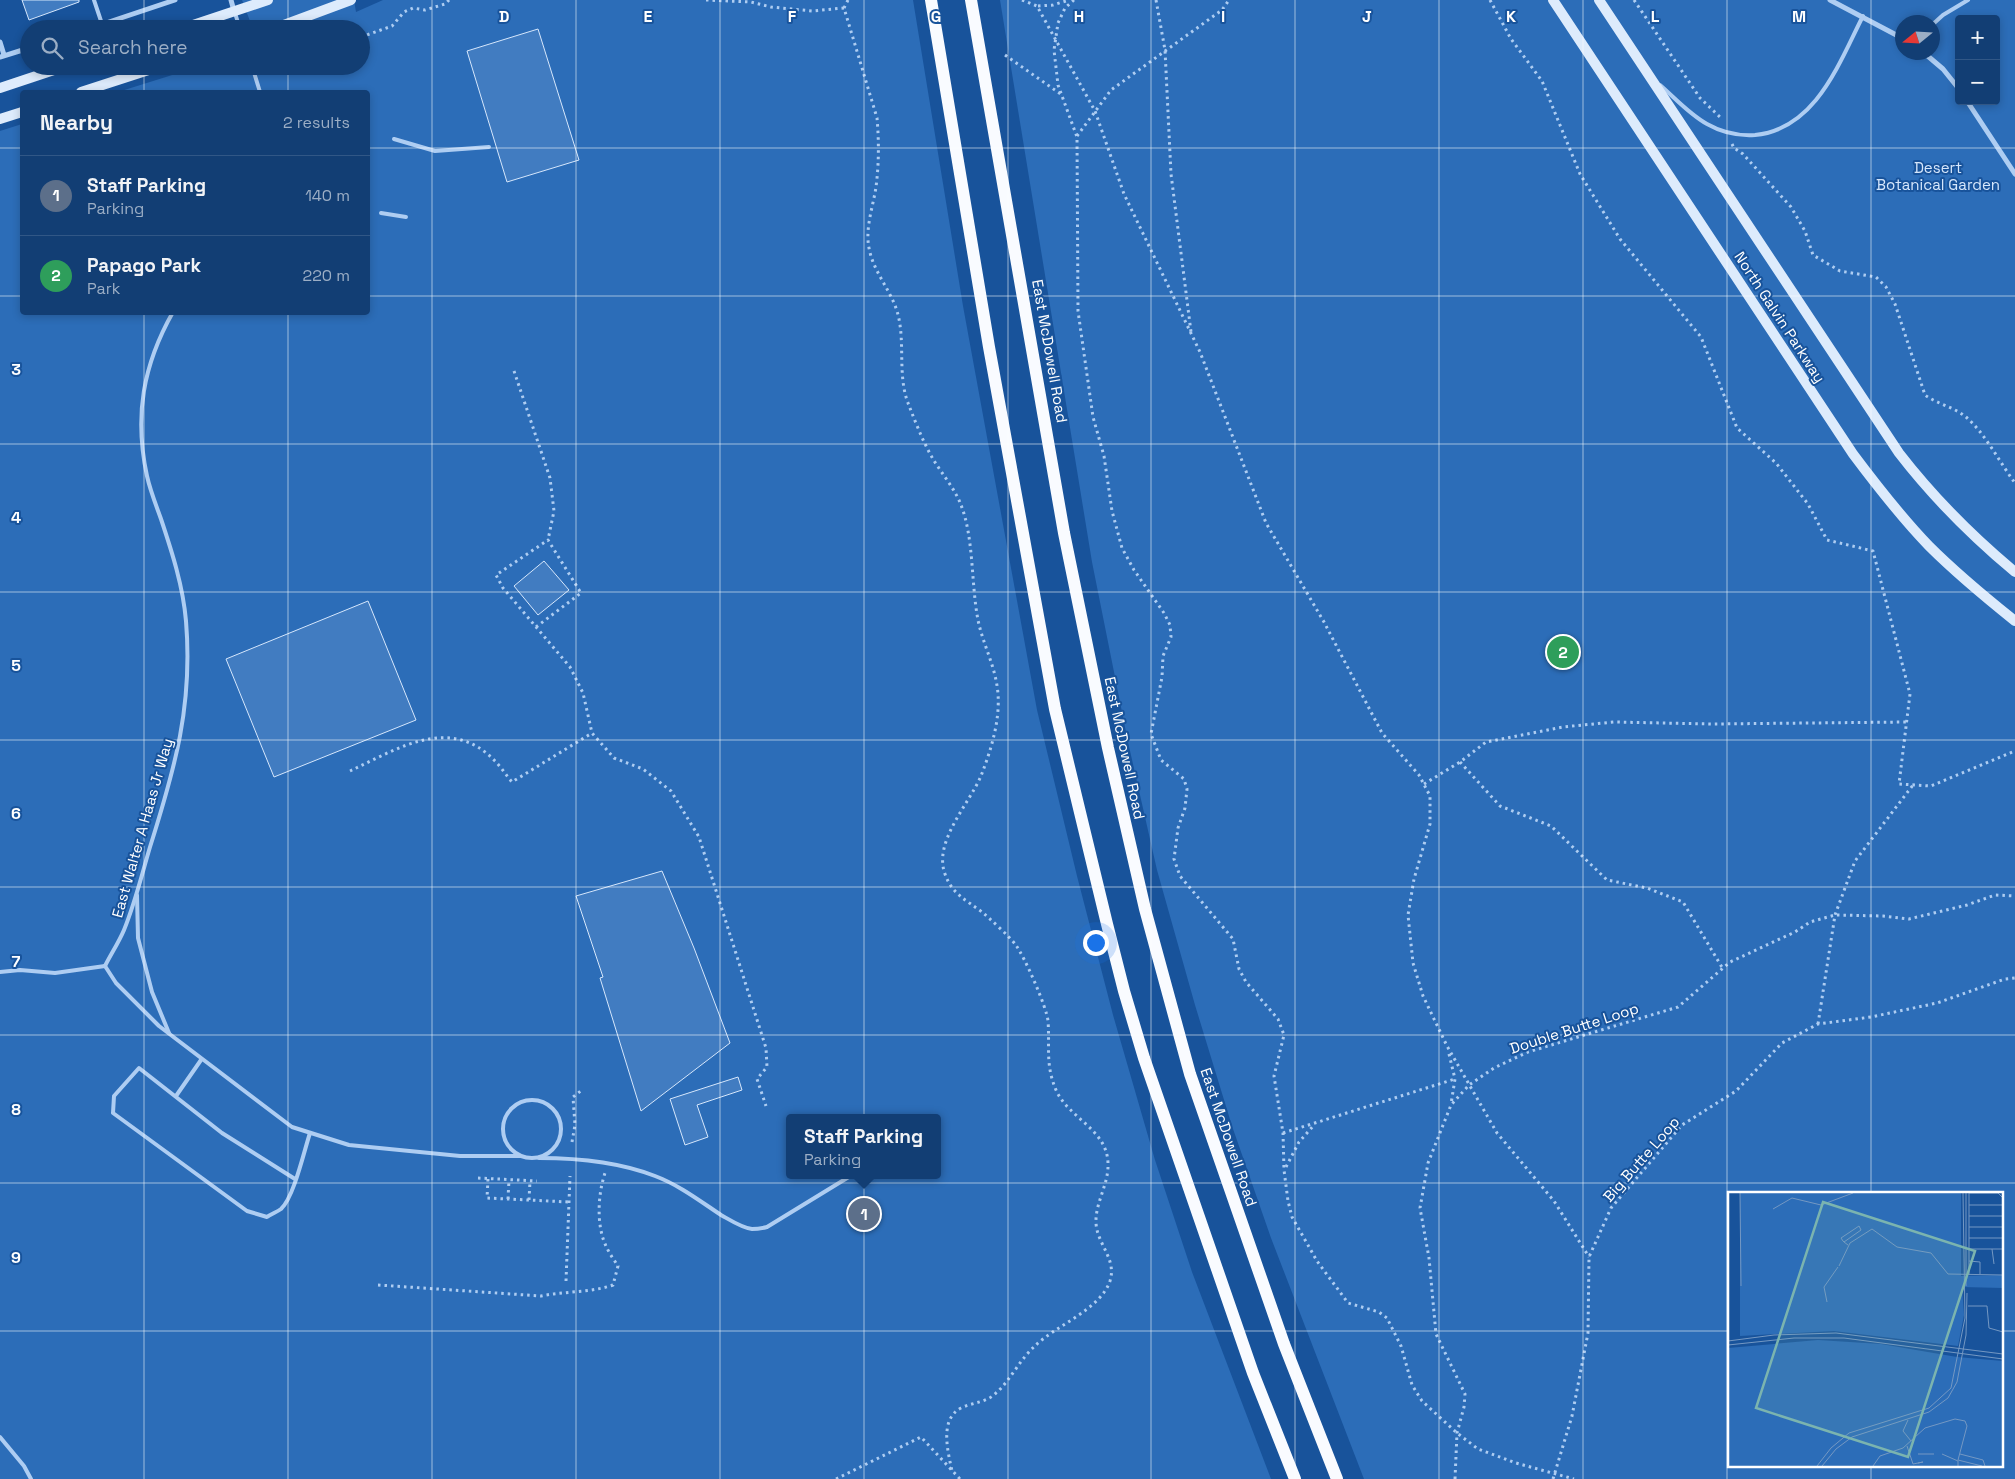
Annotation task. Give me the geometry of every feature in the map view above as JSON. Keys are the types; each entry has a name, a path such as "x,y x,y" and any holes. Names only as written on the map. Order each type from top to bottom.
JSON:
{"main road":[{"path":"208,20 268,0"},
{"path":"298,20 351,0"},
{"path":"931,0 989,347 1055,709 1104,914 1144,1058 1253,1373 1295,1479"},
{"name":"East McDowell Road","path":"971,0 1064,533 1108,748 1145,909 1190,1074 1284,1344 1337,1479"},
{"name":"North Galvin Parkway","path":"1553,0 1853,454 1886,497 1928,546 2015,621"},
{"name":"North Galvin Parkway","path":"1599,0 1899,453 1920,480 1949,510 2015,572"},
{"path":"0,88 39,75"},
{"path":"87,90 133,75"},
{"path":"0,119 20,113"}],"street":[{"path":"114,20 175,0"},
{"path":"231,0 234,11"},
{"path":"1830,0 1895,34"},
{"path":"0,42 2,56 20,51"},
{"path":"1932,60 1943,69 1955,85"},
{"path":"1969,105 2015,174"}],"lane":[{"path":"94,0 101,20"},
{"path":"1940,18 1968,0"},
{"path":"234,11 237,20"},
{"path":"1646,72 1690,113 1708,124 1738,135 1774,131 1802,116 1820,94 1831,78 1863,16"},
{"path":"255,75 259,90"},
{"path":"394,139 435,151 489,146"},
{"path":"380,214 406,217"},
{"name":"East Walter A Haas Jr Way","path":"105,966 124,930 175,764 186,702 186,621 181,586 173,555 147,476 141,422 144,385 149,364 161,334 171,315"},
{"path":"136,891 138,938 152,992 170,1035"},
{"path":"0,972 20,970 55,973 105,966 116,983 159,1026 292,1127 349,1145 460,1156 520,1156 529,1159 561,1158 608,1164 656,1176 734,1222 752,1229 767,1227 845,1179"},
{"path":"176,1096 202,1060"},
{"path":"295,1179 222,1133 139,1068 114,1096 113,1112 246,1211 267,1217 281,1209 290,1195 310,1133"},
{"path":"520,1156 506,1142 503,1133 504,1123 514,1106 532,1100 550,1106 557,1113 561,1122 562,1131 555,1149 539,1158"},
{"path":"0,1437 24,1466 31,1479"}],"path":[{"path":"370,33 392,26 404,12 413,8 425,10 445,4 448,0"},
{"path":"706,0 751,2 771,7 812,11 844,8"},
{"path":"848,0 844,8 878,126 877,182 869,225 868,245 880,278 895,306 901,326 903,384 907,400 929,453 963,509 969,543 976,614 981,636 991,658 998,689 999,708 993,740 980,779 961,810 944,846 942,865 945,876 958,897 983,912 1015,944 1040,995 1048,1017 1047,1050 1049,1071 1057,1093 1076,1118 1099,1136 1107,1154 1108,1164 1107,1175 1096,1213 1096,1224 1098,1235 1108,1255 1112,1269 1110,1283 1081,1314 1062,1325 1035,1346 1013,1370 999,1392 986,1401 958,1409 948,1422 946,1446 952,1471"},
{"path":"1022,0 1037,6 1053,5 1069,0"},
{"path":"1074,0 1065,8 1058,23 1054,38 1054,50 1058,85 1077,137 1078,311 1092,417 1104,456 1112,511 1122,548 1170,625 1171,637 1163,656 1162,676 1151,734 1161,760 1184,779 1187,789 1185,808 1178,828 1174,860 1180,876 1233,939 1239,968 1246,982 1278,1019 1284,1034 1274,1076 1283,1133 1284,1170 1292,1217 1317,1261 1348,1303 1379,1312 1387,1318 1400,1346 1412,1385 1422,1401 1457,1433 1478,1449 1574,1479"},
{"path":"1156,0 1165,50 1171,174 1191,335"},
{"path":"1077,137 1111,90 1222,10 1229,0"},
{"path":"1490,0 1511,39 1542,81 1580,174 1620,239 1701,337 1737,428 1776,463 1808,504 1827,540 1873,551 1910,694 1899,784 1931,786 2015,751"},
{"path":"1634,0 1700,98 1724,121"},
{"path":"1037,6 1095,111 1124,194 1191,335 1266,522 1324,622 1382,733 1419,775 1430,796 1430,824 1414,879 1408,914 1413,962 1423,996 1447,1046 1497,1133 1554,1201 1588,1257"},
{"path":"1005,55 1062,96"},
{"path":"1731,142 1734,148 1744,154 1791,207 1805,231 1813,255 1840,271 1876,277 1886,287 1895,304 1924,395 1965,417 1978,431 2015,483"},
{"path":"514,371 550,478 554,511 548,540 581,593 536,627"},
{"path":"548,540 496,575 509,595 570,667 582,693 592,733 614,758 643,769 671,791 699,836 766,1048 767,1067 757,1079 766,1106"},
{"path":"1424,784 1460,762 1486,742 1563,727 1614,722 1712,724 1907,722"},
{"path":"350,771 411,743 448,736 471,744 494,760 512,782 592,733"},
{"path":"1460,762 1500,806 1551,826 1606,880 1647,888 1683,902 1723,969"},
{"path":"1818,1024 1835,915 1854,861 1913,785"},
{"name":"Double Butte Loop","path":"1454,1479 1457,1433 1464,1407 1464,1394 1436,1334 1429,1258 1420,1208 1428,1163 1451,1105 1469,1085 1494,1068 1528,1052 1678,1007 1730,962 1795,932 1810,922 1835,915 1883,916 1909,920 1995,896 2015,896"},
{"name":"Big Butte Loop","path":"1553,1479 1572,1416 1588,1333 1588,1257 1611,1208 1682,1125 1736,1091 1782,1043 1818,1024 1871,1017 1937,1003 2005,979 2015,978"},
{"path":"1447,1046 1455,1079 1451,1105"},
{"path":"1283,1133 1455,1079"},
{"path":"572,1142 575,1125 573,1097 582,1090"},
{"path":"1284,1170 1290,1156 1315,1123"},
{"path":"378,1285 541,1296 558,1292 596,1291 613,1285 618,1266 605,1245 600,1223 601,1187 608,1164"},
{"path":"566,1281 570,1176"},
{"path":"478,1178 537,1181"},
{"path":"488,1179 487,1198 569,1202"},
{"path":"508,1199 509,1180"},
{"path":"529,1200 530,1181"},
{"path":"836,1479 921,1437 960,1479"}],"green space":[{"path":"242,0 354,0 356,12 383,0 913,0 963,306 1037,710 1077,876 1113,1015 1155,1160 1192,1272 1271,1479 0,1479 0,131 20,125 20,315 370,315 370,90 124,90 172,75 370,75 370,20 250,20"},
{"name":"Desert Botanical Garden","path":"1000,0 2015,0 2015,1479 1364,1479 1271,1238 1232,1126 1157,870 1128,742 1092,562"}],"building":[{"path":"22,0 79,0 79,2 29,20"},
{"path":"538,29 579,160 507,182 467,51"},
{"path":"544,561 569,590 538,615 514,586"},
{"path":"368,601 416,720 274,777 226,659"},
{"path":"662,871 730,1043 641,1111 600,978 603,977 576,896"},
{"path":"738,1077 742,1090 697,1105 708,1137 685,1145 670,1099"}],"place":[{"name":"Papago Park","path":"1563,652"},
{"name":"Staff Parking","path":"864,1214"}]}
